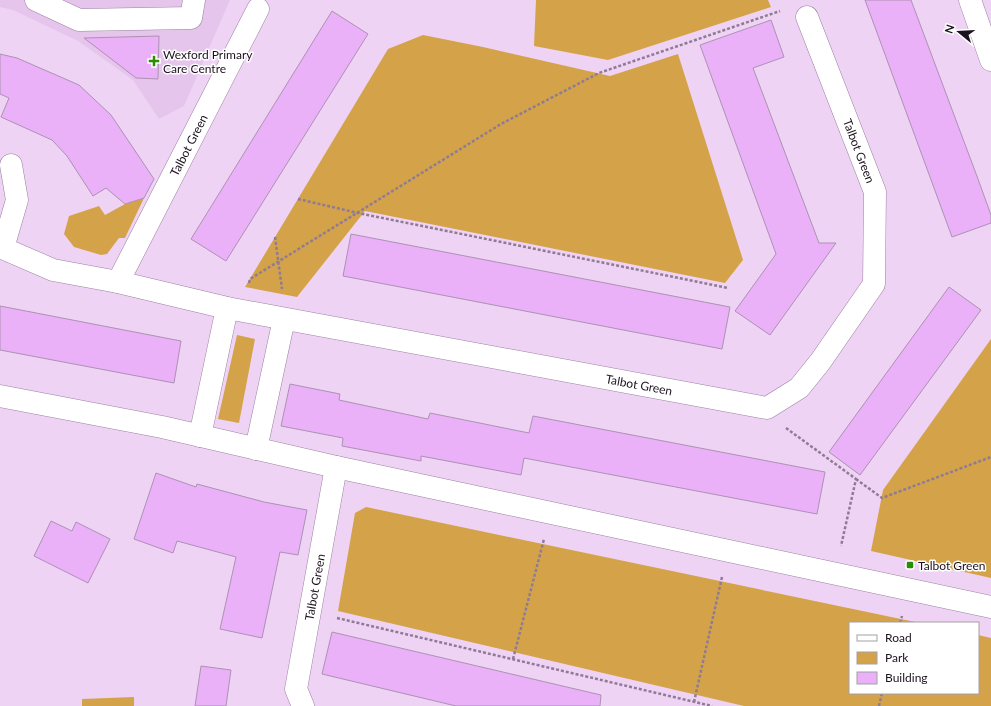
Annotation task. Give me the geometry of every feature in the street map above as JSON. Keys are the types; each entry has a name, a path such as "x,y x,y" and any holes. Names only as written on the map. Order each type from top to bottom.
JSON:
{"street":[{"path":"36,0 79,20 192,18 194,0"},
{"path":"970,0 991,60"},
{"name":"Talbot Green","path":"118,282 258,9"},
{"name":"Talbot Green","path":"11,165 17,200 1,248 53,270 118,282 284,319 767,408 799,388 820,362 874,284 875,192 797,13"},
{"path":"200,436 234,309"},
{"path":"256,449 284,319"},
{"path":"0,396 162,427 336,467 991,607"},
{"name":"Talbot Green","path":"302,706 296,689 336,467"}],"path":[{"path":"234,309 250,279 501,124 599,73 797,13"},
{"path":"298,199 358,213 728,288"},
{"path":"275,237 279,262 284,319"},
{"path":"767,408 792,434 882,498 991,457"},
{"path":"840,548 856,479"},
{"path":"513,660 545,535"},
{"path":"694,702 723,575 715,573"},
{"path":"331,617 712,706"},
{"path":"879,706 882,694"}],"shaded area":[{"name":"Wexford Primary Care Centre","path":"0,0 230,0 184,106 159,119 133,80 78,41 13,10 0,7"}],"green space":[{"path":"536,0 768,0 771,7 608,60 534,46"},
{"path":"423,35 610,76 678,54 743,260 725,283 365,211 297,297 245,287 388,49"},
{"path":"144,198 125,238 119,238 107,254 101,255 74,247 64,234 69,216 99,206 105,215 125,204"},
{"path":"237,335 255,339 239,423 218,419"},
{"path":"991,339 991,578 871,551 883,490"},
{"path":"366,507 915,622 849,622 849,694 979,694 979,635 991,638 991,706 744,706 338,611 355,513"},
{"path":"134,697 134,706 82,706 82,699"}],"building":[{"path":"865,0 911,0 991,215 991,223 952,237"},
{"path":"332,11 368,34 226,261 191,239"},
{"path":"771,20 784,57 753,68 819,243 836,243 770,335 735,311 776,254 700,45"},
{"path":"159,36 158,79 136,78 84,38"},
{"path":"0,54 17,58 79,85 111,115 154,179 144,198 125,204 106,188 93,196 67,156 52,140 1,117 9,98 0,94"},
{"path":"351,234 730,307 722,349 343,276"},
{"path":"949,287 981,310 860,475 829,452"},
{"path":"0,306 181,341 174,383 0,350"},
{"path":"290,384 340,394 339,400 428,419 430,413 529,433 533,416 825,472 817,514 524,458 521,475 421,456 421,461 342,446 343,438 281,426"},
{"path":"156,473 196,487 197,484 264,502 307,510 298,555 280,552 262,638 220,629 236,557 177,541 173,553 134,539"},
{"path":"51,521 72,531 76,522 110,539 88,583 34,556"},
{"path":"332,632 601,695 600,706 456,706 322,674"},
{"path":"201,666 231,670 226,706 195,706"}],"place":[{"name":"Wexford Primary Care Centre","path":"154,61"},
{"name":"Talbot Green","path":"910,565"}]}
